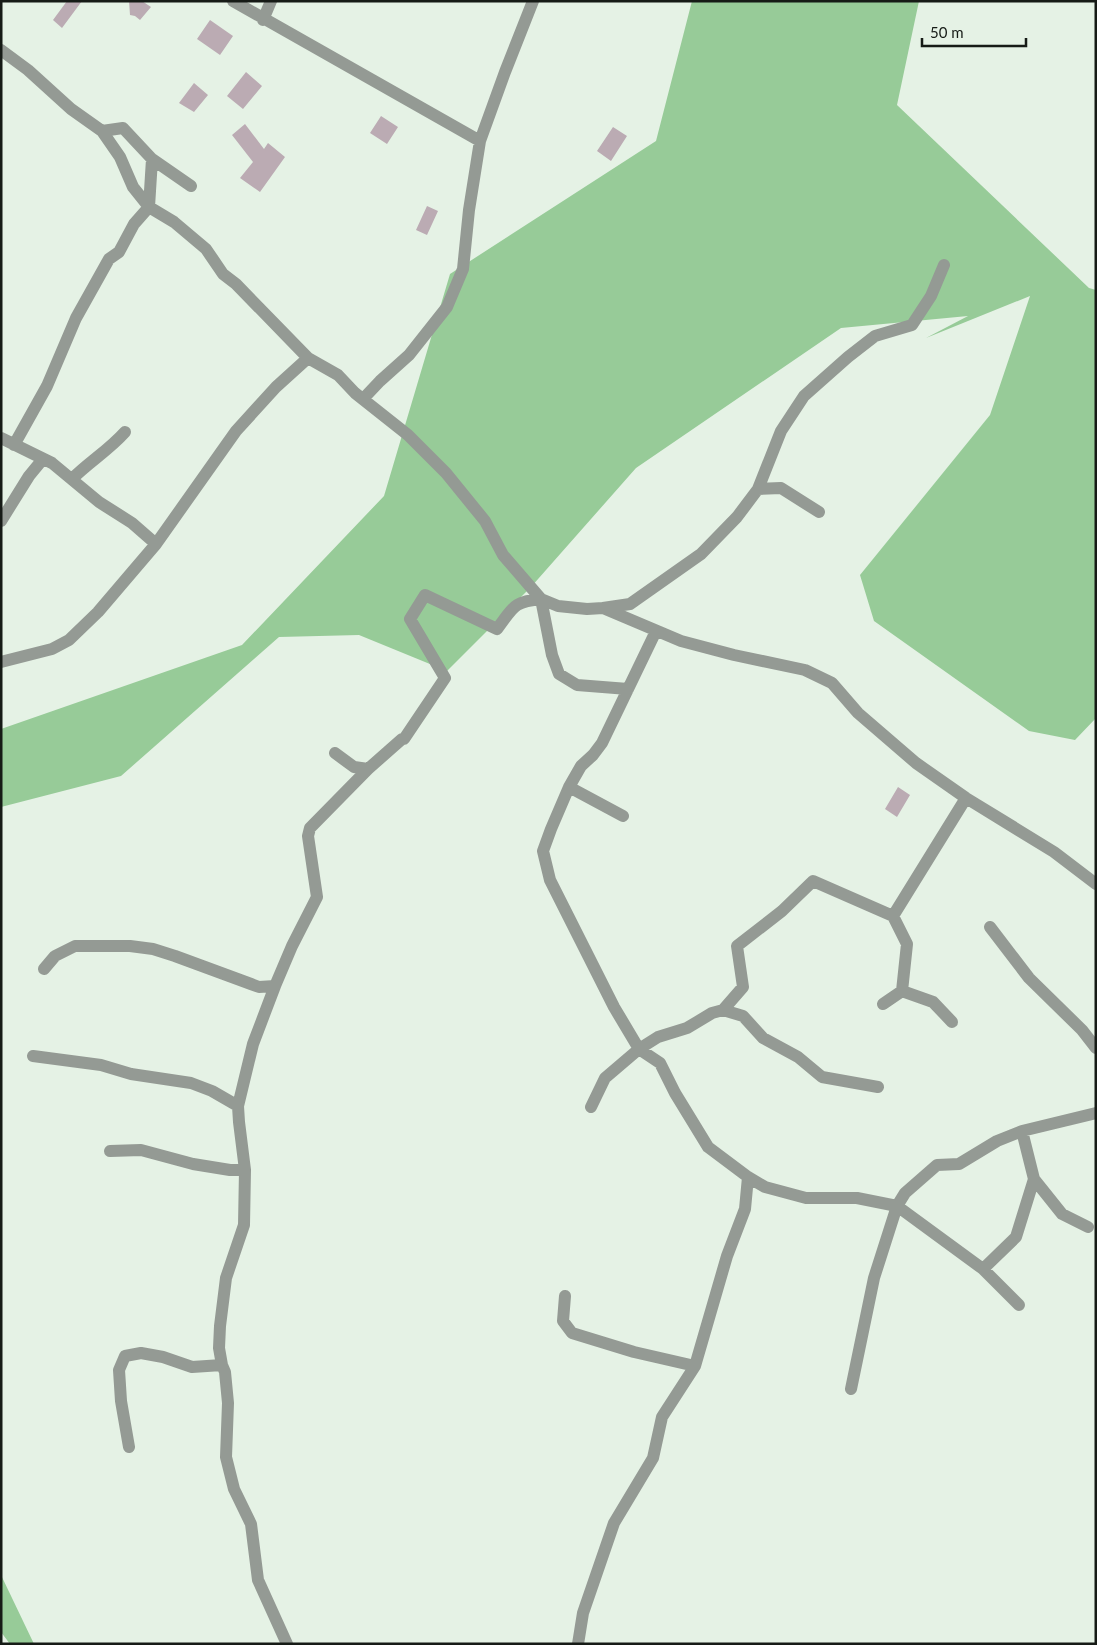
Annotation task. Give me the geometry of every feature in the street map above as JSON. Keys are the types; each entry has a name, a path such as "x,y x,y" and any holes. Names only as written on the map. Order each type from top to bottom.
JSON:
{"street":[{"path":"233,1 480,141"},
{"path":"264,19 271,1"},
{"path":"363,399 409,355 447,307 463,270 480,141 504,72 533,1"},
{"path":"1,50 28,70 71,109 102,131 120,157 133,187 149,207 174,222 206,249 223,274 236,284 308,358 338,375 363,399 408,435 446,473 485,522 503,556 541,599 558,606 587,610 630,604 701,554 737,517 758,489 781,431 804,396 848,356 875,336 912,325 931,296 944,265"},
{"path":"102,131 123,128 152,159 191,186"},
{"path":"14,445 47,386 76,318 109,259 119,252 134,224 149,207 152,159"},
{"path":"1,662 52,649 69,640 98,612 156,544 236,431 276,387 308,358"},
{"path":"72,479 90,462 115,444 125,432"},
{"path":"1,438 52,463 99,502 132,523 156,544"},
{"path":"1,521 29,476 43,459"},
{"path":"758,489 781,488 819,512"},
{"path":"287,1644 258,1580 251,1524 234,1489 226,1457 228,1404 225,1372 219,1348 226,1278 244,1225 245,1170 238,1106 253,1044 292,946 317,897 308,836 310,828 368,769 404,739 445,678 410,619 425,596 497,629 516,604 523,601 541,599"},
{"path":"541,599 552,655 559,674 577,685 628,689"},
{"path":"603,608 681,641 734,655 805,670 832,684 858,713 916,763 966,798 1054,852 1096,884"},
{"path":"656,631 602,744 581,766 569,787 543,850 550,880 614,1007 639,1049 660,1064 674,1094 708,1148 765,1187 806,1198 857,1198 897,1206 983,1269 1019,1305"},
{"path":"335,753 354,767 368,769"},
{"path":"569,787 623,816"},
{"path":"893,916 966,798"},
{"path":"723,1010 743,987 737,946 782,911 812,881 893,916 906,944 902,991"},
{"path":"990,927 1029,978 1082,1030 1096,1048"},
{"path":"44,969 55,956 75,946 130,946 153,949 251,984 275,986"},
{"path":"883,1004 902,991"},
{"path":"902,991 933,1002 952,1022"},
{"path":"591,1106 604,1078 639,1049 658,1037 687,1028 712,1013 723,1010 743,1016 763,1038 798,1057 822,1078 878,1087"},
{"path":"33,1056 101,1065 130,1074 191,1083 212,1091 238,1106"},
{"path":"851,1389 874,1278 897,1206 905,1193 937,1165 959,1164 997,1141 1022,1131 1096,1113"},
{"path":"1022,1131 1034,1179 1062,1214 1088,1227"},
{"path":"110,1151 141,1150 193,1164 230,1170 245,1170"},
{"path":"578,1644 583,1613 614,1523 654,1458 662,1417 695,1366 727,1256 745,1209 748,1177"},
{"path":"983,1269 1016,1237 1034,1179"},
{"path":"565,1296 563,1321 572,1333 634,1352 695,1366"},
{"path":"130,1447 121,1401 119,1370 125,1356 141,1353 163,1357 192,1367 222,1365"}],"green space":[{"path":"692,1 919,1 897,105 1089,288 1096,290 1096,718 1075,740 1029,731 874,621 860,575 990,415 1030,296 926,338 968,316 841,328 636,468 531,587 447,671 359,635 279,637 121,776 1,807 1,729 242,645 384,496 450,274 656,141"},
{"path":"1,1575 34,1644 10,1644 1,1632"}],"building":[{"path":"67,1 82,1 62,28 53,20"},
{"path":"129,1 142,1 151,7 140,20 130,15"},
{"path":"210,20 233,36 220,55 197,39"},
{"path":"246,72 262,86 243,109 227,96"},
{"path":"194,83 208,95 194,112 179,103"},
{"path":"381,116 398,127 387,144 370,133"},
{"path":"245,124 264,149 268,143 285,157 260,192 240,178 253,162 232,135"},
{"path":"613,127 627,136 611,161 597,151"},
{"path":"427,206 438,211 427,235 416,230"},
{"path":"898,787 910,795 897,817 885,809"}]}
